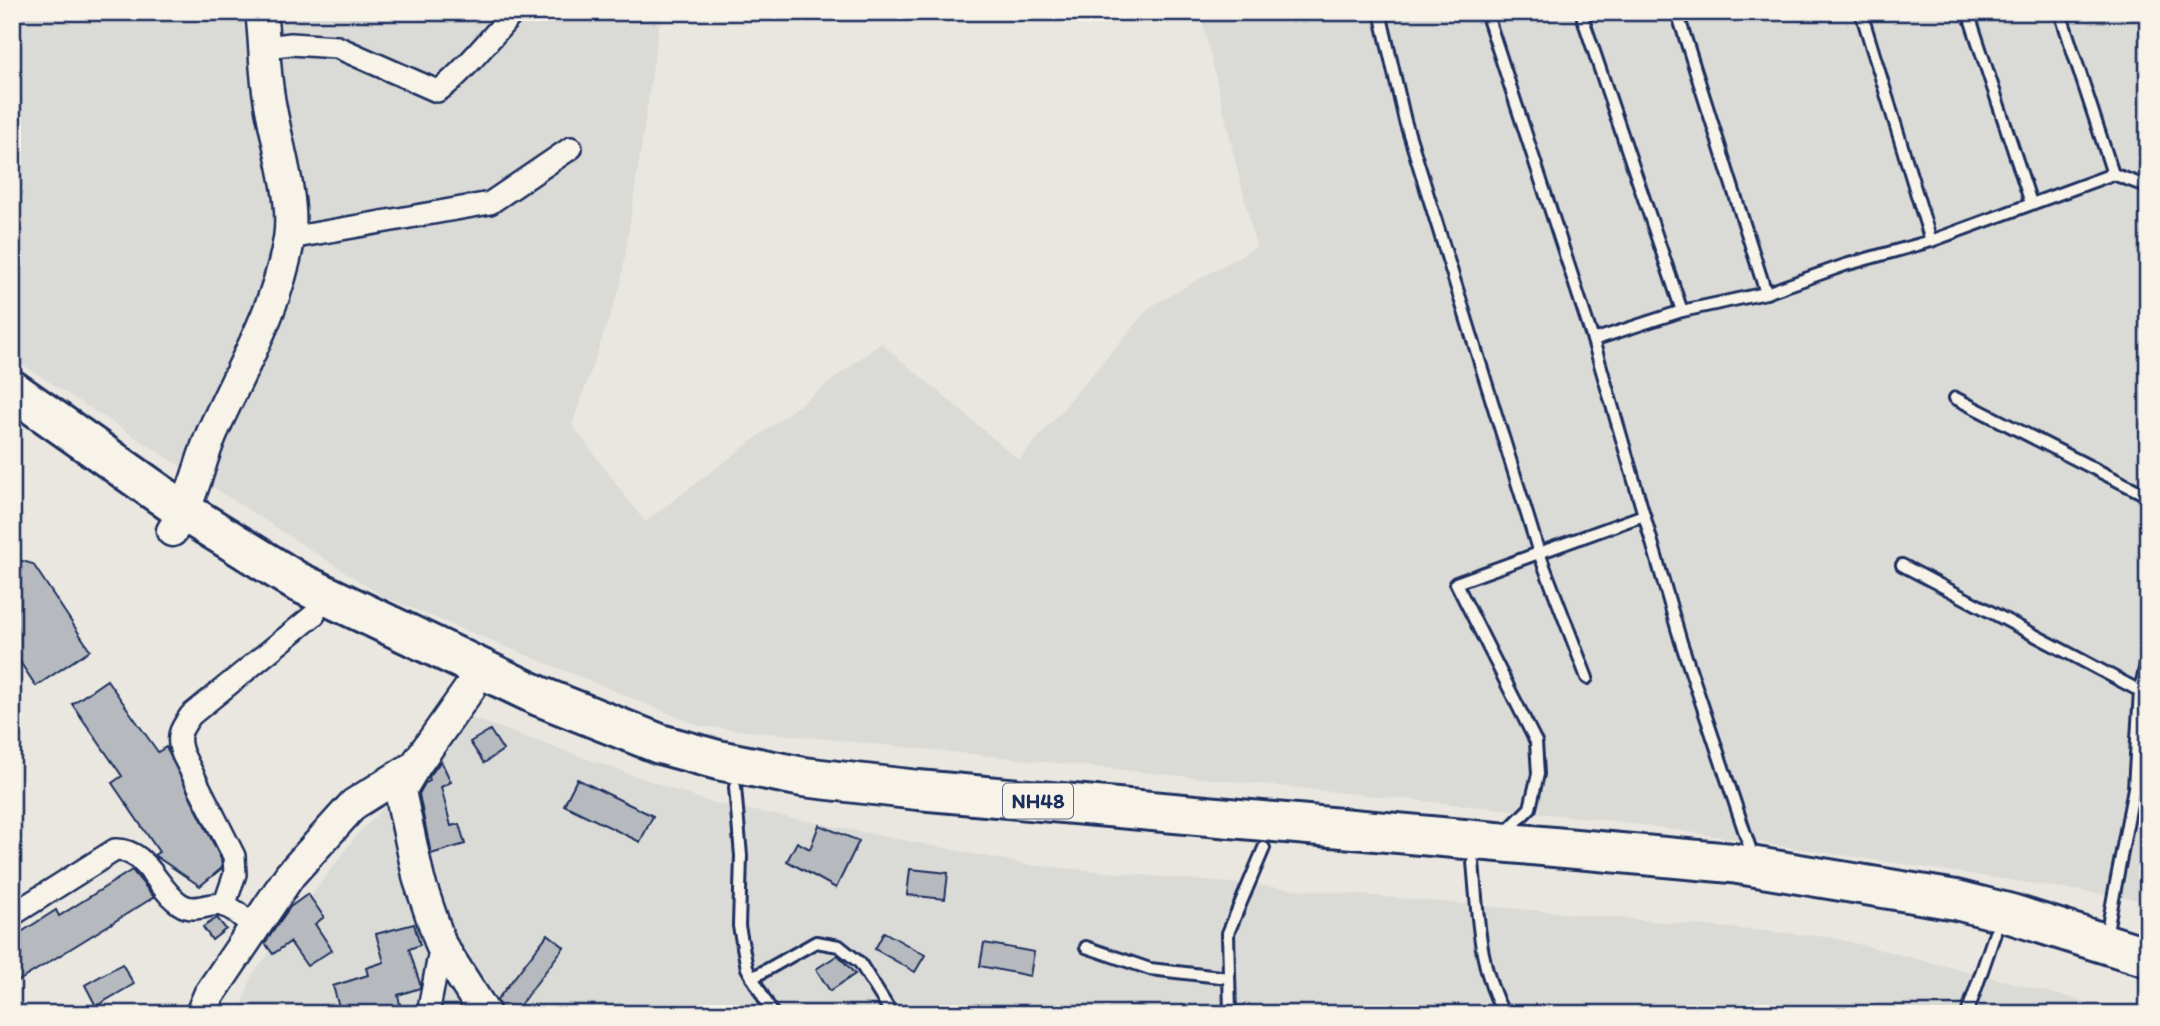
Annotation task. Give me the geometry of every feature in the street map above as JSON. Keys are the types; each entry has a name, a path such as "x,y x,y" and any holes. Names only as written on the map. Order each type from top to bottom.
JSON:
{"highway":[{"name":"NH48","path":"12,390 179,522 234,571 314,615 379,633"},
{"name":"NH48","path":"12,417 179,522 296,581 379,633 473,677 660,744 803,777 1485,852 1956,900 2105,942 2148,957"},
{"name":"NH48","path":"473,677 530,716 653,766 735,787 851,805 1264,848 1485,852"},
{"name":"NH48","path":"1755,878 1855,904 1995,933 2103,964 2148,981"}],"street":[{"path":"179,522 211,435 265,322 290,238 285,173 268,96 267,47 261,12"},
{"path":"267,47 291,44 337,47 437,91 450,85 467,61 514,12"},
{"path":"290,238 491,202 571,148"},
{"path":"224,906 235,874 234,856 183,755 178,743 180,731 191,715 314,615"},
{"path":"473,677 400,791 419,880 442,946 485,1014"},
{"path":"201,1014 209,995 290,875 354,804 415,766"},
{"path":"12,915 115,850 124,849 135,854 180,904 192,908 224,906 254,927"},
{"path":"428,1014 442,946"}],"lane":[{"path":"1380,12 1405,121 1539,553 1587,678"},
{"path":"1486,12 1594,340 1681,642 1755,878"},
{"path":"1677,12 1766,293"},
{"path":"1861,12 1931,241"},
{"path":"1968,12 2031,203"},
{"path":"2060,12 2113,174"},
{"path":"1583,19 1682,310"},
{"path":"1594,340 1682,310 1766,293 1845,265 1931,241 2113,174 2148,187"},
{"path":"1955,398 2148,496"},
{"path":"1504,1014 1492,993 1481,950 1485,852 1530,808 1538,774 1536,742 1456,583 1644,514"},
{"path":"1902,565 2140,691"},
{"path":"2105,942 2134,788 2140,691 2148,655"},
{"path":"735,787 741,856 739,926 747,968 773,1014"},
{"path":"1245,1014 1230,1013 1228,933 1264,848"},
{"path":"1967,1014 1995,933"},
{"path":"752,978 816,942 839,946 860,963 892,1014"},
{"path":"1086,947 1150,969 1229,978"}],"shaded area":[{"path":"12,12 661,12 621,284 572,425 645,522 881,343 1019,460 1150,307 1256,247 1200,12 2148,12 2148,901 1615,821 700,726 384,597 12,358"},
{"path":"472,718 709,802 1030,865 1830,937 2135,1014 240,1014 251,977 356,836"}],"building":[{"path":"12,558 33,564 90,650 36,686 12,650"},
{"path":"107,680 158,752 166,747 221,859 222,868 200,886 154,855 159,852 112,783 122,776 72,704"},
{"path":"490,730 503,750 484,763 470,742"},
{"path":"441,761 451,782 441,787 451,826 459,824 465,844 431,854 419,794"},
{"path":"577,779 653,816 640,842 564,805"},
{"path":"819,825 859,841 836,888 787,861 797,842 810,849"},
{"path":"910,869 948,873 945,899 907,895"},
{"path":"132,870 154,897 12,985 12,938 56,910 59,916"},
{"path":"308,894 324,917 315,924 332,950 307,966 290,942 273,954 265,943 290,907"},
{"path":"217,918 226,929 212,940 203,927"},
{"path":"414,924 420,945 409,949 420,988 398,995 402,1014 341,1014 333,986 368,975 366,968 384,962 376,934"},
{"path":"884,932 925,955 915,972 875,949"},
{"path":"548,934 564,947 513,1014 502,1014 497,1000"},
{"path":"984,943 1034,952 1030,976 980,966"},
{"path":"838,955 855,974 830,991 816,969"},
{"path":"122,964 134,984 96,1006 85,985"}]}
